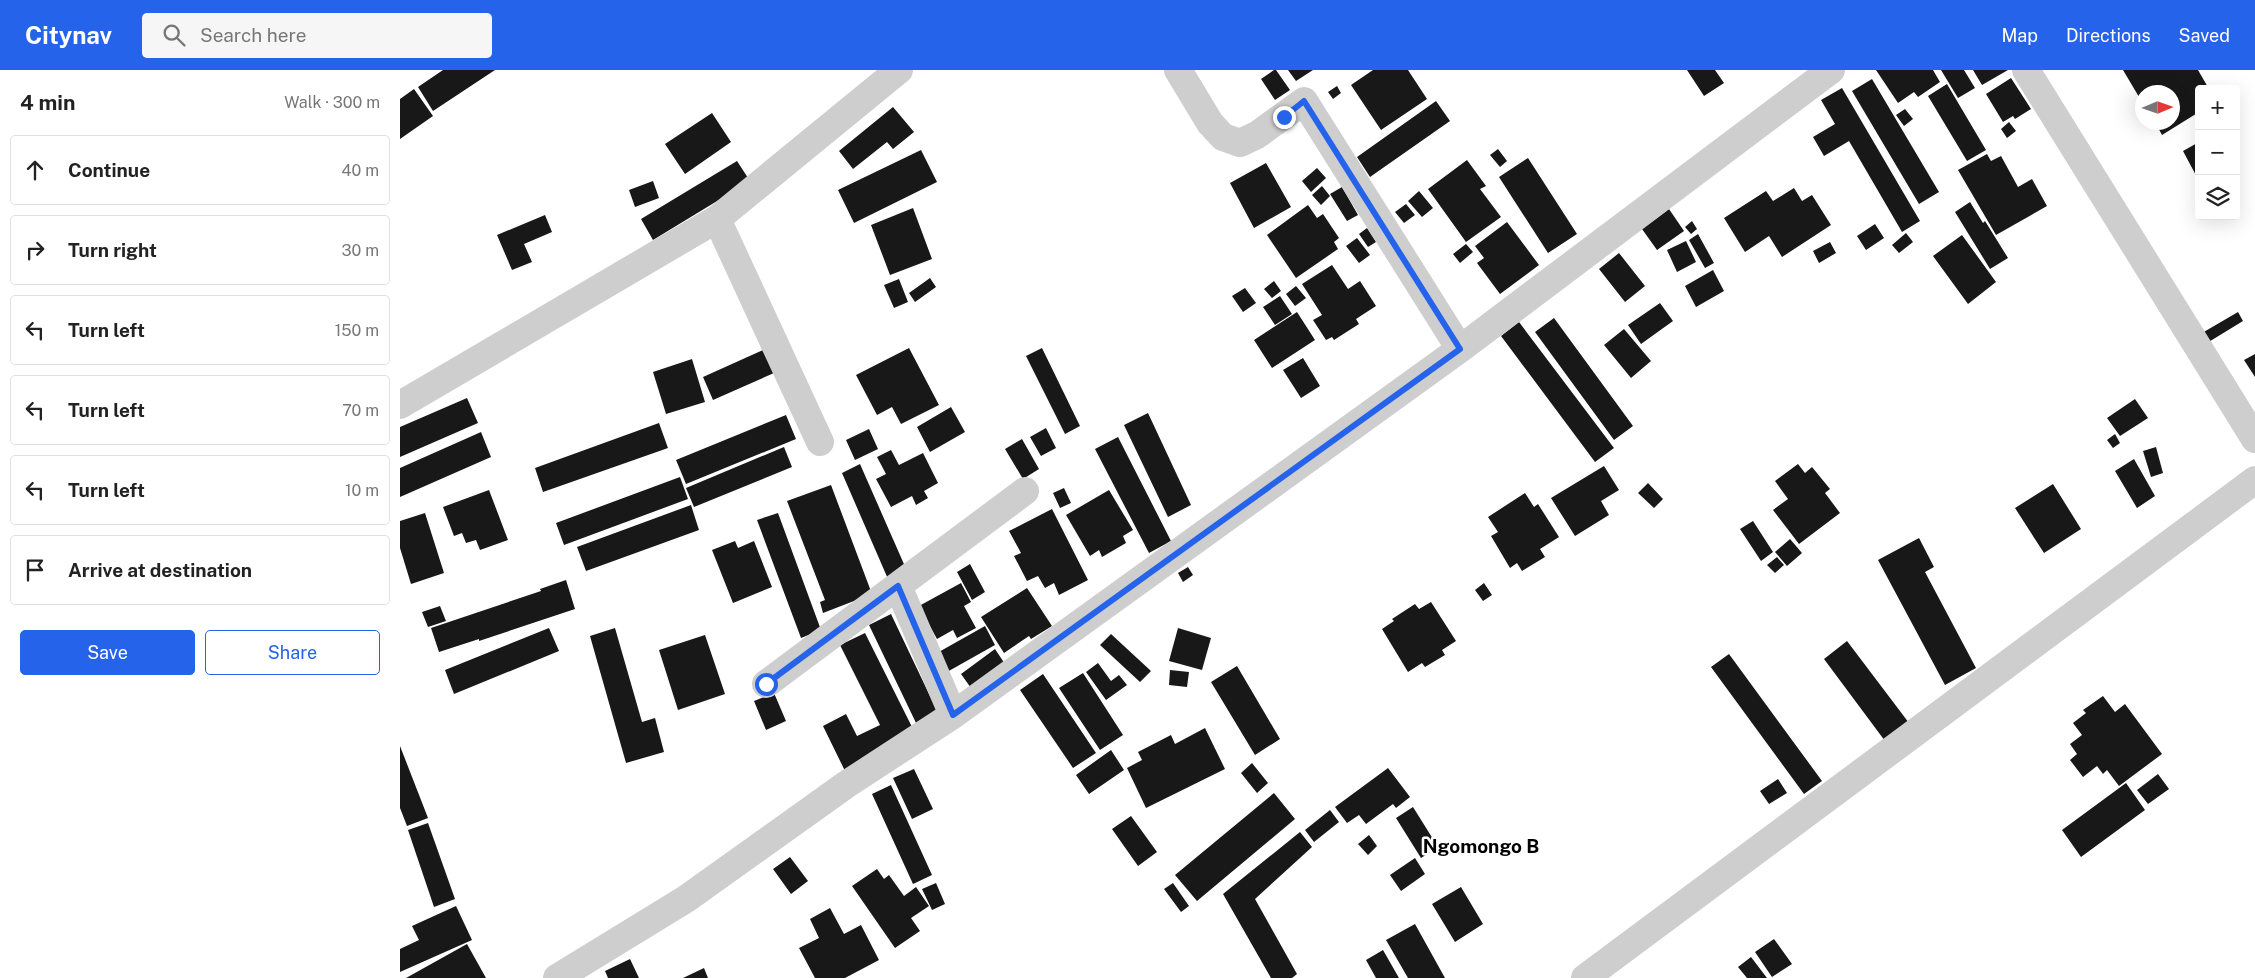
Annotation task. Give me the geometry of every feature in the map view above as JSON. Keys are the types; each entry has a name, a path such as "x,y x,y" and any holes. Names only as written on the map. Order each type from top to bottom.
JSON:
{"street":[{"path":"400,405 717,219 898,70"},
{"path":"1178,70 1210,122 1223,137 1240,143 1257,135 1304,101 1460,349"},
{"path":"558,978 686,899 847,784 953,715 1460,349 1831,70"},
{"path":"2026,70 2255,439"},
{"path":"717,219 820,442"},
{"path":"1584,978 2255,480"},
{"path":"766,684 1025,492"},
{"path":"898,586 953,715"}],"building":[{"path":"443,70 495,70 433,111 418,87"},
{"path":"1276,70 1290,90 1275,100 1261,79"},
{"path":"1288,70 1313,70 1296,81"},
{"path":"1373,70 1408,70 1427,99 1381,130 1351,85"},
{"path":"1687,70 1715,70 1724,83 1704,96"},
{"path":"1876,70 1933,70 1940,82 1918,97 1914,92 1898,103"},
{"path":"1941,70 1964,70 1975,88 1958,98"},
{"path":"1973,70 2008,70 1982,85"},
{"path":"2123,70 2198,70 2207,85 2195,85 2195,114 2180,124 2180,85 2135,85 2135,90"},
{"path":"2011,78 2031,109 2015,119 2013,116 2003,122 1986,94"},
{"path":"1872,79 1939,192 1919,204 1852,91"},
{"path":"1947,84 1986,150 1967,161 1928,96"},
{"path":"1337,86 1341,93 1333,99 1328,92"},
{"path":"1842,88 1920,221 1902,232 1849,141 1824,156 1813,137 1835,124 1821,100"},
{"path":"414,89 433,116 400,139 400,99"},
{"path":"1436,101 1450,121 1370,177 1357,157"},
{"path":"893,107 914,132 893,149 887,142 853,169 839,151"},
{"path":"1905,109 1913,119 1904,126 1896,115"},
{"path":"712,113 731,142 685,174 665,144"},
{"path":"2009,122 2016,131 2007,138 2001,129"},
{"path":"2159,130 2170,130 2162,135"},
{"path":"2195,144 2195,174 2183,151"},
{"path":"1498,149 1507,161 1500,167 1490,155"},
{"path":"921,150 937,182 854,223 838,190"},
{"path":"1987,154 1991,161 2001,156 2018,187 2032,179 2047,206 1996,235 1958,170"},
{"path":"1528,158 1577,234 1548,253 1499,177"},
{"path":"1467,160 1486,186 1480,189 1501,217 1466,242 1428,189"},
{"path":"737,161 750,181 653,240 641,219"},
{"path":"1266,163 1291,207 1254,228 1230,183"},
{"path":"1317,168 1326,178 1311,192 1302,181"},
{"path":"653,181 659,198 635,207 629,190"},
{"path":"1322,186 1330,196 1321,205 1312,195"},
{"path":"1342,187 1358,215 1347,221 1330,194"},
{"path":"1794,188 1802,201 1812,195 1831,225 1782,257 1769,236 1745,252 1724,218 1766,191 1773,201"},
{"path":"1419,191 1433,208 1422,217 1408,201"},
{"path":"1970,202 1983,223 1985,221 2008,258 1990,269 1955,212"},
{"path":"1406,204 1415,215 1404,223 1395,212"},
{"path":"1308,205 1317,218 1323,214 1339,238 1334,242 1338,249 1296,278 1267,235"},
{"path":"913,208 932,259 890,275 871,225"},
{"path":"1669,209 1684,231 1657,250 1642,229"},
{"path":"545,215 552,232 524,244 532,262 512,270 497,235"},
{"path":"1692,221 1697,229 1691,234 1685,227"},
{"path":"1507,222 1539,265 1500,294 1477,263 1484,258 1475,246"},
{"path":"1875,224 1884,238 1866,250 1857,236"},
{"path":"1367,228 1376,242 1368,247 1359,234"},
{"path":"1906,233 1913,242 1899,253 1892,245"},
{"path":"1698,234 1714,263 1705,268 1689,240"},
{"path":"1962,235 1996,282 1968,304 1933,256"},
{"path":"1357,238 1370,255 1359,263 1346,246"},
{"path":"1686,241 1696,262 1677,272 1667,250"},
{"path":"1830,242 1836,253 1819,263 1813,251"},
{"path":"1466,244 1473,252 1460,263 1453,254"},
{"path":"1619,253 1645,286 1625,302 1599,269"},
{"path":"1332,265 1348,289 1360,281 1376,306 1356,319 1359,324 1334,340 1332,337 1326,340 1313,320 1322,315 1302,284"},
{"path":"1713,270 1724,291 1696,307 1685,286"},
{"path":"930,278 936,287 915,302 909,293"},
{"path":"899,279 908,302 894,308 884,285"},
{"path":"1274,281 1281,291 1272,298 1264,289"},
{"path":"1296,286 1306,298 1295,306 1286,294"},
{"path":"1245,288 1256,303 1243,312 1232,296"},
{"path":"1280,296 1292,314 1275,325 1263,307"},
{"path":"1660,303 1673,321 1641,344 1628,325"},
{"path":"1297,312 1315,340 1272,368 1254,340"},
{"path":"2238,312 2243,321 2207,343 2202,333"},
{"path":"1554,318 1633,426 1614,440 1535,332"},
{"path":"1519,322 1614,448 1595,462 1501,336"},
{"path":"1624,329 1651,361 1631,378 1604,345"},
{"path":"909,348 939,405 901,424 892,407 877,415 856,375"},
{"path":"1042,348 1080,426 1065,434 1026,356"},
{"path":"763,350 774,373 713,400 703,377"},
{"path":"2255,354 2255,377 2244,360"},
{"path":"1303,358 1320,386 1301,398 1283,370"},
{"path":"692,359 705,402 666,414 653,372"},
{"path":"467,398 478,423 400,457 400,427"},
{"path":"2135,399 2148,418 2120,436 2107,418"},
{"path":"951,407 965,432 930,452 917,427"},
{"path":"1148,413 1191,505 1168,517 1124,425"},
{"path":"786,415 796,439 686,484 676,460"},
{"path":"659,423 668,448 543,492 535,468"},
{"path":"1046,428 1056,448 1041,456 1030,437"},
{"path":"869,429 878,449 855,460 846,440"},
{"path":"481,432 491,457 400,497 400,468"},
{"path":"2115,434 2120,443 2113,448 2107,440"},
{"path":"1118,437 1171,541 1149,553 1095,449"},
{"path":"1022,439 1039,469 1023,479 1005,449"},
{"path":"784,447 792,467 694,507 686,488"},
{"path":"2156,447 2163,473 2151,477 2143,451"},
{"path":"891,450 899,465 923,453 938,483 924,491 928,498 916,505 912,496 891,507 876,479 886,474 877,457"},
{"path":"2134,459 2155,496 2137,508 2115,471"},
{"path":"860,464 907,571 888,579 842,473"},
{"path":"1798,464 1805,473 1812,467 1830,489 1825,493 1840,513 1799,544 1773,510 1788,499 1775,481"},
{"path":"1604,466 1619,490 1601,501 1609,515 1575,536 1551,498"},
{"path":"680,477 688,499 564,545 556,523"},
{"path":"1648,483 1663,499 1654,508 1638,493"},
{"path":"2053,484 2081,529 2044,553 2015,508"},
{"path":"831,485 872,594 823,613 820,602 825,600 787,501"},
{"path":"1064,488 1071,503 1060,508 1053,493"},
{"path":"489,490 508,540 480,550 476,540 466,543 462,533 454,536 443,507"},
{"path":"1109,490 1133,530 1123,536 1126,543 1102,557 1099,550 1090,556 1066,515"},
{"path":"1525,493 1534,507 1538,504 1559,537 1540,549 1545,557 1522,571 1517,563 1510,568 1491,536 1498,532 1488,517"},
{"path":"691,505 699,530 586,571 577,547"},
{"path":"1052,509 1088,580 1059,595 1054,583 1045,588 1038,576 1027,581 1014,556 1021,553 1009,531"},
{"path":"425,513 444,573 411,584 400,548 400,521"},
{"path":"778,513 821,630 801,638 757,520"},
{"path":"1753,521 1773,552 1761,561 1740,529"},
{"path":"1919,538 1934,567 1925,572 1976,668 1945,685 1878,560"},
{"path":"1790,539 1802,553 1787,566 1775,552"},
{"path":"735,541 738,548 754,541 772,587 733,603 712,550"},
{"path":"1777,557 1784,565 1775,573 1767,565"},
{"path":"970,564 985,592 972,600 957,572"},
{"path":"1188,567 1193,575 1183,582 1178,573"},
{"path":"566,580 575,609 479,641 479,639 439,652 431,628 541,591 540,589"},
{"path":"961,583 971,602 964,606 976,628 957,638 953,630 937,639 919,606"},
{"path":"1484,583 1492,595 1483,601 1475,590"},
{"path":"1027,588 1052,626 1031,639 1029,636 1004,653 981,617"},
{"path":"1431,602 1456,641 1442,650 1445,655 1425,667 1422,663 1408,672 1382,629 1394,621 1392,619 1415,604 1419,609"},
{"path":"440,606 446,621 428,627 422,612"},
{"path":"891,614 939,715 917,725 869,625"},
{"path":"985,626 995,645 947,672 937,653"},
{"path":"549,628 559,651 454,694 445,670"},
{"path":"615,628 642,722 655,718 664,752 626,763 590,636"},
{"path":"1178,628 1211,638 1202,670 1169,661"},
{"path":"865,633 916,735 845,771 823,726 846,714 857,736 880,725 840,645"},
{"path":"1111,634 1151,671 1140,682 1100,645"},
{"path":"705,635 725,694 678,710 659,650"},
{"path":"1847,641 1909,723 1885,741 1824,659"},
{"path":"995,649 1005,664 971,688 961,674"},
{"path":"1729,654 1822,781 1804,794 1711,667"},
{"path":"1098,663 1111,681 1119,675 1127,685 1106,700 1086,672"},
{"path":"1237,666 1280,739 1255,755 1211,682"},
{"path":"1170,670 1189,672 1187,687 1169,685"},
{"path":"1083,673 1123,735 1100,750 1059,688"},
{"path":"1043,674 1096,753 1073,768 1020,690"},
{"path":"774,693 786,721 766,730 754,701"},
{"path":"2103,696 2115,712 2125,704 2162,754 2119,786 2107,770 2103,774 2097,766 2083,777 2070,760 2077,754 2070,744 2082,735 2073,723 2086,713 2083,710"},
{"path":"1205,728 1225,769 1146,808 1127,768 1142,760 1138,752 1171,735 1175,744"},
{"path":"400,746 428,818 407,826 400,808"},
{"path":"1111,750 1124,770 1089,794 1076,775"},
{"path":"1252,763 1268,783 1257,793 1241,773"},
{"path":"1388,768 1410,797 1396,808 1393,804 1366,824 1359,815 1347,823 1335,807"},
{"path":"914,769 933,809 912,819 893,778"},
{"path":"2158,774 2169,789 2148,804 2137,790"},
{"path":"1778,779 1787,793 1769,804 1760,791"},
{"path":"2126,783 2145,810 2081,857 2062,830"},
{"path":"891,785 932,875 913,884 872,794"},
{"path":"1274,793 1295,819 1197,901 1175,875"},
{"path":"1413,807 1438,847 1421,858 1396,818"},
{"path":"1330,810 1339,822 1314,842 1305,830"},
{"path":"1131,816 1157,852 1138,866 1112,829"},
{"path":"428,823 455,899 434,907 408,830"},
{"path":"1300,832 1312,847 1255,899 1297,974 1292,978 1271,978 1223,894"},
{"path":"1369,835 1377,846 1368,855 1358,844"},
{"path":"790,857 808,881 791,894 773,869"},
{"path":"1415,858 1425,874 1401,891 1390,875"},
{"path":"877,869 884,879 889,875 904,896 916,887 929,906 911,918 920,931 895,948 852,886"},
{"path":"936,883 945,904 932,910 922,889"},
{"path":"1173,883 1189,906 1181,912 1164,889"},
{"path":"1461,887 1483,924 1455,942 1432,904"},
{"path":"456,906 472,940 400,972 400,949 419,940 412,926"},
{"path":"830,908 844,934 861,925 879,960 845,978 815,978 799,948 819,938 810,919"},
{"path":"1415,924 1445,978 1408,978 1386,940"},
{"path":"1774,939 1792,964 1772,977 1755,952"},
{"path":"467,944 486,978 406,978"},
{"path":"1383,950 1399,978 1376,978 1366,960"},
{"path":"1751,957 1767,978 1747,978 1738,967"},
{"path":"630,959 639,978 608,978 605,971"},
{"path":"704,968 708,978 683,978"}],"district":[{"name":"Ngomongo B","path":"1481,846"}],"route":[{"path":"766,684 898,586 953,715 1460,349 1304,101 1284,117"}]}
